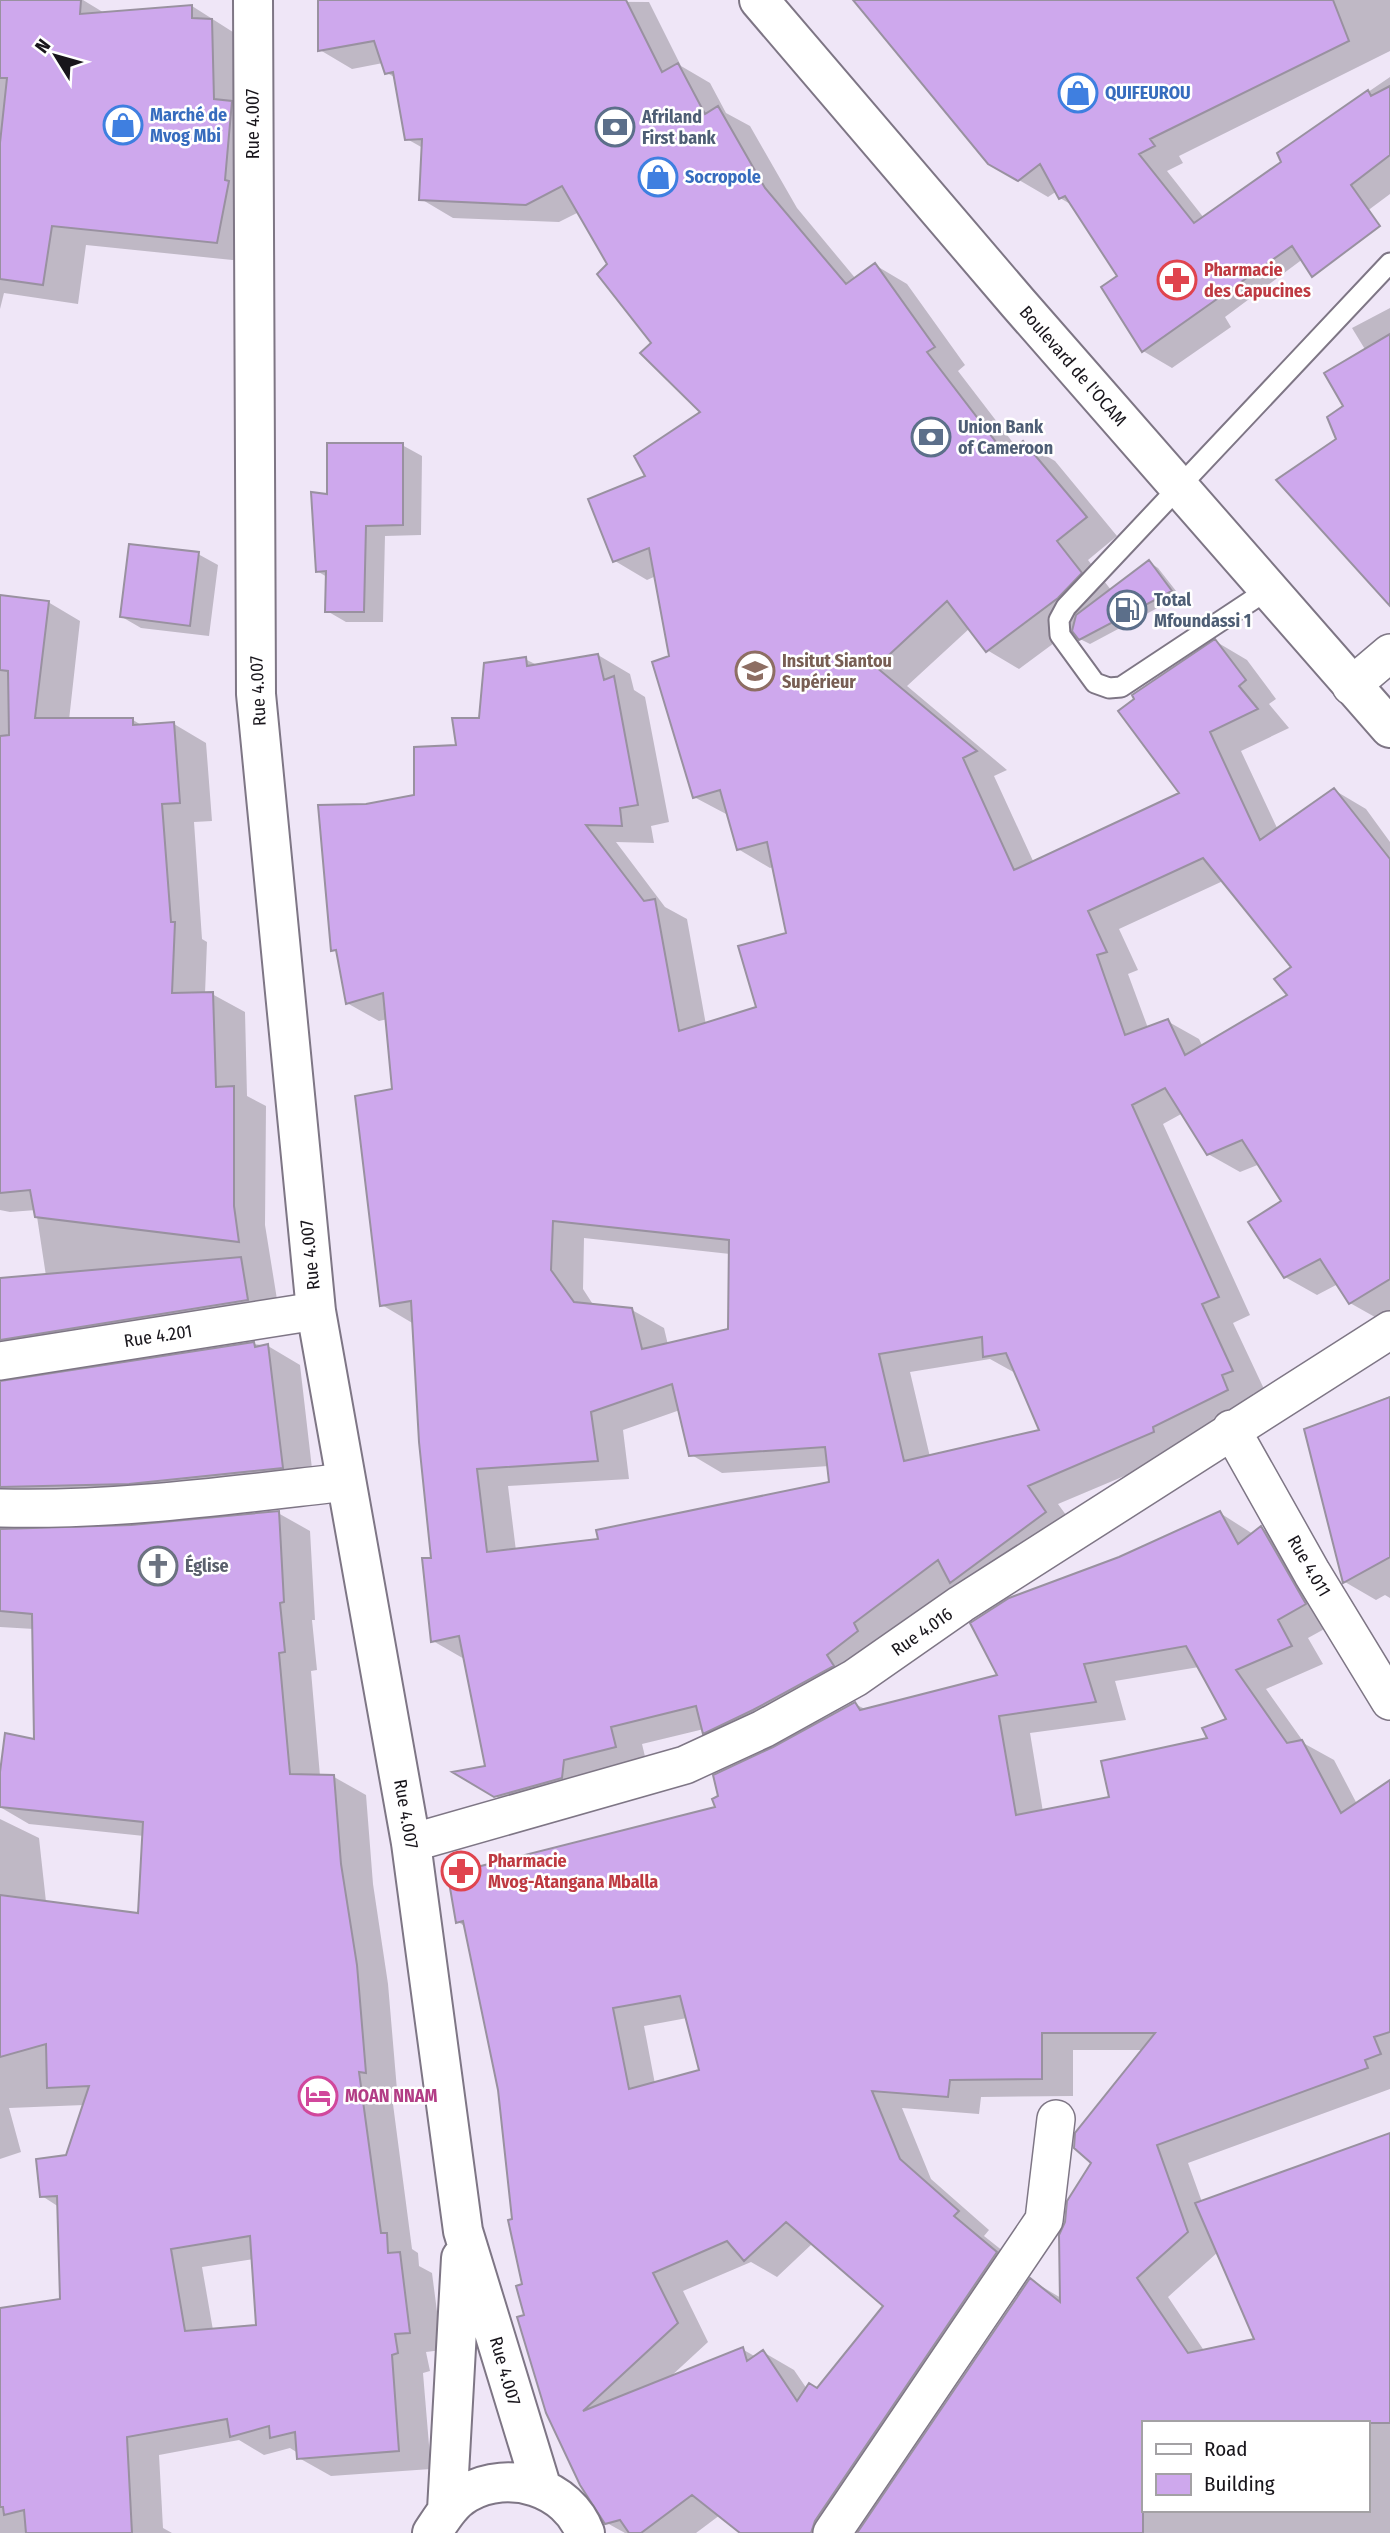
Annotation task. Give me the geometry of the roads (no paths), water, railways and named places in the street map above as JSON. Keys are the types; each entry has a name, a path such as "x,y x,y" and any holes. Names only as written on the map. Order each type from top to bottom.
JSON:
{"main road":[{"name":"Rue 4.007","path":"253,0 256,694 316,1311 411,1843 463,2231 542,2489"},
{"name":"Boulevard de l'OCAM","path":"759,0 1180,489 1390,728"},
{"path":"440,2521 463,2231"},
{"path":"440,2521 467,2493 492,2484 518,2482 542,2489 565,2503 585,2533"}],"street":[{"path":"1351,686 1390,653"},
{"name":"Rue 4.201","path":"0,1361 316,1311"},
{"name":"Rue 4.016","path":"411,1843 685,1765 763,1729 855,1678 961,1604 1231,1429 1390,1330"},
{"name":"Rue 4.011","path":"1231,1429 1312,1573 1390,1701"},
{"path":"0,1508 46,1509 161,1503 346,1482"},
{"path":"832,2533 1044,2220 1056,2119"}],"lane":[{"path":"1269,589 1121,687 1109,688 1095,683 1060,635 1059,620 1066,607 1180,489 1390,262"}],"place":[{"name":"QUIFEUROU","path":"1078,93"},
{"name":"Marché de Mvog Mbi","path":"123,125"},
{"name":"Afriland First bank","path":"615,127"},
{"name":"Socropole","path":"658,177"},
{"name":"Pharmacie des Capucines","path":"1177,280"},
{"name":"Union Bank of Cameroon","path":"931,437"},
{"name":"Total Mfoundassi 1","path":"1127,610"},
{"name":"Insitut Siantou Supérieur","path":"755,671"},
{"name":"Église","path":"158,1566"},
{"name":"Pharmacie Mvog-Atangana Mballa","path":"461,1871"},
{"name":"MOAN NNAM","path":"318,2096"}]}
